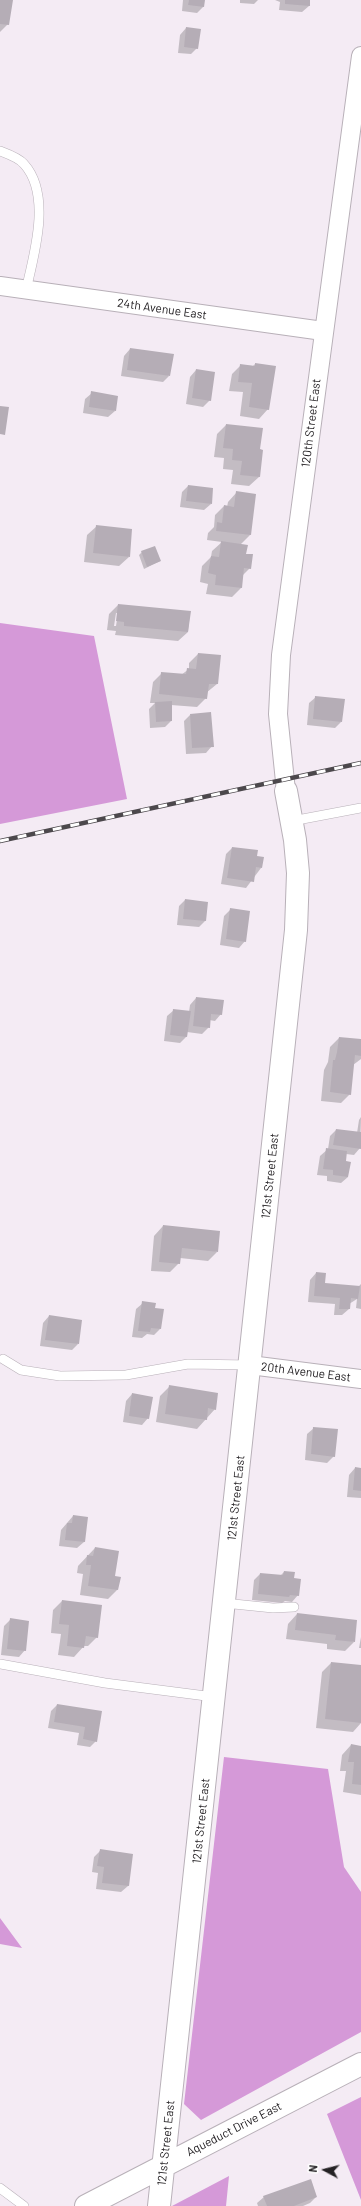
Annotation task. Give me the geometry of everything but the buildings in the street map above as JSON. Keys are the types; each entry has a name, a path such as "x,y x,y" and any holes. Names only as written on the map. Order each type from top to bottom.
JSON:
{"street":[{"name":"120th Street East","path":"286,791 278,714 282,655 323,331 361,56"},
{"name":"24th Avenue East","path":"0,286 323,331"},
{"name":"121st Street East","path":"159,2206 296,930 298,873 292,821 286,791"},
{"name":"20th Avenue East","path":"250,1365 361,1379"},
{"name":"Aqueduct Drive East","path":"86,2206 361,2064"}],"lane":[{"path":"0,151 24,164 32,178 38,195 40,214 36,248 26,290"},
{"path":"292,821 361,808"},
{"path":"3,1359 20,1370 60,1376 126,1375 188,1364 250,1365"},
{"path":"224,1603 273,1608 294,1607"},
{"path":"0,1664 64,1674 105,1683 214,1696"},
{"path":"0,2188 24,2206"}],"shaded area":[{"path":"0,623 94,636 127,799 0,824"},
{"path":"224,1757 328,1769 344,1867 361,1892 361,2032 201,2120 184,2104"},
{"path":"0,1918 22,1948 0,1944"},
{"path":"361,2097 361,2200 327,2114"},
{"path":"229,2176 226,2206 172,2206"}],"railway":[{"path":"0,841 361,763"}]}
